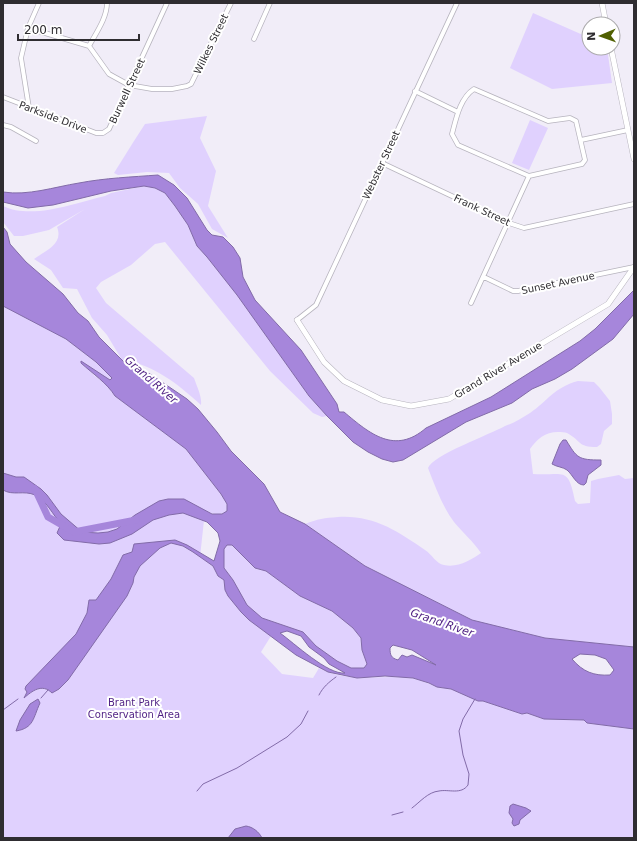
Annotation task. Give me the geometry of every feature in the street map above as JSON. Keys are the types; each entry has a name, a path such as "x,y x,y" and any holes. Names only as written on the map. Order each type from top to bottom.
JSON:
{"street":[{"path":"29,108 21,58 28,28 39,3"},
{"path":"89,46 98,30 107,3"},
{"name":"Burwell Street","path":"103,133 109,129 167,3"},
{"name":"Wilkes Street","path":"129,85 152,89 172,89 191,84 231,3"},
{"path":"254,39 270,3"},
{"name":"Webster Street","path":"297,320 316,305 457,3"},
{"path":"602,3 604,16"},
{"path":"28,28 89,46 109,74 129,85"},
{"path":"613,56 634,159"},
{"path":"474,89 548,120 570,118 576,121 581,140 584,160 582,164 529,176 458,144 452,134 458,112 468,92 474,89"},
{"path":"415,91 458,112"},
{"name":"Parkside Drive","path":"3,97 96,133 103,133"},
{"path":"3,125 36,141"},
{"path":"581,140 628,130"},
{"name":"Frank Street","path":"382,164 509,223 524,228 634,204"},
{"path":"471,303 509,223 529,176"},
{"name":"Grand River Avenue","path":"297,320 324,362 344,381 382,400 411,406 449,399 608,304 634,267"},
{"name":"Sunset Avenue","path":"484,277 518,292 634,267"}],"green space":[{"path":"533,13 581,34 581,56 608,56 612,83 552,89 510,68"},
{"path":"207,116 200,138 216,171 208,206 228,238 212,229 198,204 180,188 169,173 147,172 118,175 114,173 145,124"},
{"path":"530,120 548,128 529,170 512,163"},
{"path":"144,186 155,188 165,193 188,225 197,246 237,295 309,396 327,416 322,417 313,413 270,371 165,242 155,244 131,265 101,282 96,288 106,303 194,378 200,395 201,405 155,370 133,362 122,360 107,335 92,318 77,289 63,288 51,270 34,259 48,250 56,242 58,238 57,227 85,209 49,230 23,236 14,236 3,222 3,206 15,210 40,211 68,206 111,193"},
{"name":"Brant Park Conservation Area","path":"3,306 66,339 96,362 113,378 110,380 81,362 95,376 110,387 115,396 186,449 221,494 227,504 227,511 222,514 216,514 205,511 200,557 213,566 218,576 224,580 225,589 241,612 249,620 271,636 261,652 282,674 313,678 319,668 342,676 365,678 412,678 438,687 454,690 478,701 483,701 522,714 527,713 543,719 584,720 587,723 634,729 634,838 3,838"},
{"path":"578,381 594,382 599,387 610,401 612,424 604,431 601,444 597,447 583,445 565,432 553,432 545,435 530,449 533,474 558,474 567,477 570,482 575,501 578,504 590,503 591,481 619,475 625,479 634,478 634,647 545,638 472,620 365,566 305,524 333,517 363,519 395,531 427,552 441,564 449,566 469,561 481,553 450,516 439,496 428,468 440,457 451,451 521,419 563,387"},
{"path":"232,544 255,568 266,571 300,596 332,611 353,628 361,638 362,650 367,664 364,668 351,668 337,661 316,646 303,632 262,618 247,605 233,580 224,568 224,548 227,545"}],"water":[{"path":"158,175 174,185 187,198 207,230 212,235 223,237 233,247 240,258 243,277 255,300 301,350 337,404 339,412 344,412 363,428 373,434 393,441 404,440 415,436 426,428 491,397 580,341 595,329 634,290 634,314 613,339 572,369 555,379 532,389 512,403 466,422 403,460 393,462 382,459 353,442 309,396 237,295 197,246 188,225 165,193 155,188 144,186 111,191 53,205 28,208 3,202 3,192 22,193 99,180"},
{"path":"3,227 7,232 10,244 26,262 63,294 78,313 88,321 99,337 127,365 150,374 187,399 198,409 231,451 264,484 280,512 305,524 365,566 472,620 545,638 634,647 634,729 587,723 584,720 544,719 527,713 522,714 483,701 478,701 451,689 437,687 413,678 385,676 357,678 328,672 296,655 249,620 228,596 225,590 224,580 218,576 213,566 183,546 171,543 160,548 140,566 127,596 68,680 59,689 52,693 41,688 30,693 24,698 27,692 25,689 26,686 76,634 87,613 89,600 96,600 111,579 123,555 132,552 134,544 175,540 187,545 214,561 220,541 218,533 207,522 183,513 169,515 153,520 132,534 110,543 99,544 64,540 57,533 61,524 39,497 27,493 11,493 3,490 3,473 16,477 24,477 41,489 61,514 82,532 98,533 117,529 135,515 159,501 168,499 184,499 212,514 222,514 227,511 227,504 186,449 115,396 104,383 81,363 81,361 110,380 112,378 96,362 66,339 3,306","holes":["227,545 232,545 255,568 266,571 300,596 332,611 353,628 361,638 362,650 367,664 364,668 351,668 337,661 316,646 303,632 262,618 247,605 233,580 224,568 224,549","287,631 301,636 309,647 324,658 329,664 345,673 338,672 321,664 280,633","393,645 412,650 436,665 412,655 407,657 402,655 398,660 391,656 390,648","580,654 595,655 606,659 614,670 610,675 594,674 580,667 572,659"]},
{"path":"563,440 566,440 579,457 601,460 601,465 588,475 584,485 577,482 564,468 552,464"},
{"path":"38,699 40,703 30,725 22,730 16,731 20,720 30,704"},
{"path":"513,804 531,811 520,820 519,824 514,826 512,823 513,819 509,813 510,806"},
{"path":"246,826 256,830 262,838 228,838 235,829"}],"waterway":[{"name":"Grand River","path":"35,489 48,517 74,532 136,520"},
{"path":"319,695 326,685 336,677"},
{"path":"41,698 48,690"},
{"path":"3,710 18,699"},
{"path":"412,808 431,793 458,791 462,790 468,785 469,774 463,755 459,731 463,719 475,699"},
{"path":"197,791 203,784 237,768 287,737 301,724 308,711"},
{"path":"392,815 403,812"}]}
